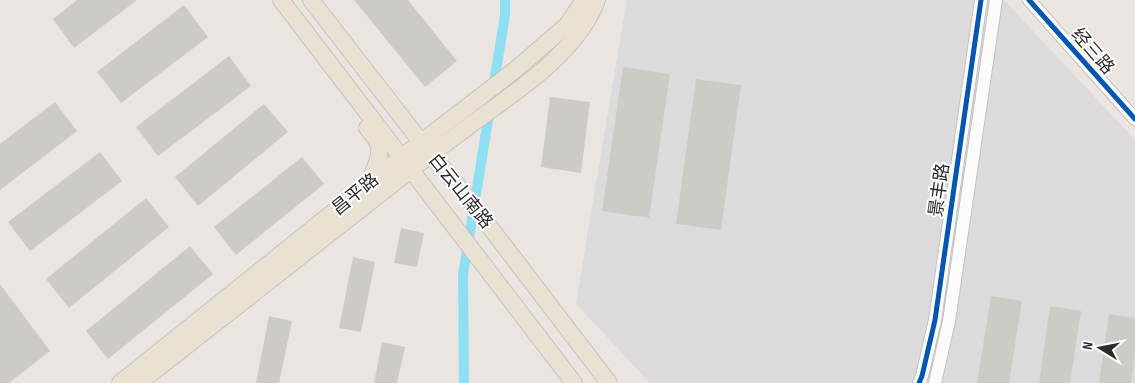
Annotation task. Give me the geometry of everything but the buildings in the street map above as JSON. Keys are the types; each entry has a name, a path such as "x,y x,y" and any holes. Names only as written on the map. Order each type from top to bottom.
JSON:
{"main road":[{"name":"白云山南路","path":"281,0 574,383"},
{"name":"白云山南路","path":"311,0 426,148 463,192 609,383"},
{"name":"昌平路","path":"139,383 426,148 477,99 568,25 584,0"},
{"name":"昌平路","path":"426,148 475,121 513,95 557,57 580,32 598,0"},
{"path":"324,56 332,81 379,147 377,165 368,184"},
{"name":"昌平路","path":"120,383 368,184 407,164"}],"street":[{"name":"景丰路","path":"919,383 935,320 980,0"},
{"name":"景丰路","path":"935,383 949,321 996,0"},
{"name":"经三路","path":"1030,0 1135,120"}],"shaded area":[{"path":"627,0 1004,0 1135,140 1135,383 650,383 576,304"}],"waterway":[{"path":"464,383 463,275 505,15 505,0"}],"cycle path":[{"path":"919,383 935,320 981,0"},
{"path":"1029,0 1135,119"}]}
